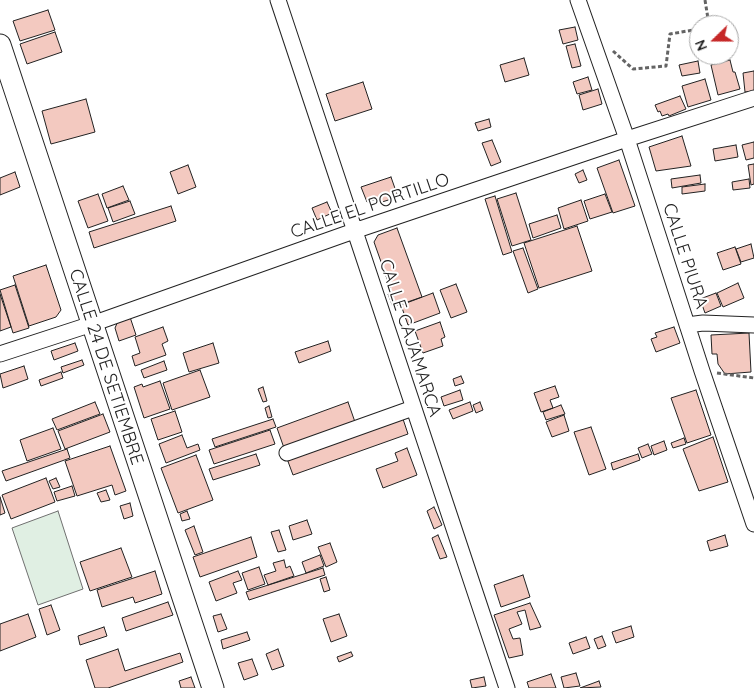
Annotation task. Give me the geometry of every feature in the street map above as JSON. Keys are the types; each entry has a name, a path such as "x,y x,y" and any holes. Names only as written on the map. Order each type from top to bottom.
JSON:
{"street":[{"name":"CALLE CAJAMARCA","path":"278,0 507,688"},
{"name":"CALLE PIURA","path":"578,0 627,139 754,524"},
{"name":"CALLE 24 DE SETIEMBRE","path":"0,46 213,688"},
{"name":"CALLE EL PORTILLO","path":"0,354 92,324 354,231 754,98"},
{"path":"687,324 754,326"},
{"path":"287,452 413,408"}],"path":[{"path":"705,0 707,15"},
{"path":"594,46 608,47 633,69 666,66 670,34 689,31"},
{"path":"702,371 754,378"}],"green space":[{"path":"58,511 83,589 38,605 12,528"}],"building":[{"path":"48,10 55,30 20,41 13,21"},
{"path":"575,27 578,40 563,44 559,30"},
{"path":"55,32 62,52 27,64 20,44"},
{"path":"575,44 581,66 572,68 566,46"},
{"path":"524,58 529,75 505,82 500,65"},
{"path":"689,63 689,65 699,65 700,73 682,76 679,65"},
{"path":"711,65 731,65 740,89 718,95"},
{"path":"754,71 754,91 745,92 743,73"},
{"path":"588,77 592,90 577,94 573,82"},
{"path":"705,79 711,100 688,107 682,86"},
{"path":"363,82 372,109 335,121 326,94"},
{"path":"598,89 602,104 583,110 579,95"},
{"path":"680,96 686,109 669,116 668,114 662,116 660,111 658,112 655,105"},
{"path":"86,99 95,132 51,144 42,111"},
{"path":"489,119 491,127 478,131 475,123"},
{"path":"682,136 691,166 656,171 649,147"},
{"path":"492,140 501,162 491,166 482,143"},
{"path":"754,142 754,158 746,160 742,145"},
{"path":"736,145 738,157 715,161 713,149"},
{"path":"619,160 635,206 613,213 597,168"},
{"path":"754,164 754,184 751,185 748,165"},
{"path":"188,165 196,187 178,194 170,172"},
{"path":"583,170 587,180 579,183 575,174"},
{"path":"15,172 20,187 0,195 0,178"},
{"path":"700,175 701,183 672,188 671,179"},
{"path":"391,177 398,197 382,202 380,198 367,202 361,187"},
{"path":"749,179 750,188 733,190 732,182"},
{"path":"705,184 705,191 682,194 682,187"},
{"path":"123,186 129,200 107,208 102,194"},
{"path":"516,193 531,240 512,246 497,199"},
{"path":"98,194 108,221 88,228 78,201"},
{"path":"605,194 612,212 590,219 584,201"},
{"path":"495,196 512,252 503,255 485,199"},
{"path":"581,200 588,221 564,229 558,208"},
{"path":"130,201 135,214 113,222 108,208"},
{"path":"327,202 332,213 317,220 312,208"},
{"path":"171,206 176,221 94,248 89,232"},
{"path":"557,215 561,228 533,238 529,224"},
{"path":"577,226 592,271 539,288 524,243"},
{"path":"397,228 422,297 393,307 388,294 392,293 374,242 378,235"},
{"path":"751,244 754,258 741,262 736,249"},
{"path":"735,247 741,264 723,270 717,253"},
{"path":"523,248 538,289 528,293 513,251"},
{"path":"46,265 61,310 56,317 29,326 13,276"},
{"path":"738,283 744,298 723,307 717,293"},
{"path":"456,284 467,312 451,318 440,290"},
{"path":"15,285 29,328 13,333 0,290"},
{"path":"433,293 440,313 408,325 401,305"},
{"path":"716,293 721,306 705,313 700,299"},
{"path":"0,294 11,327 0,331"},
{"path":"130,317 136,335 119,341 115,328 118,321"},
{"path":"440,322 445,337 441,339 443,346 423,353 415,331"},
{"path":"163,327 168,341 162,344 166,355 135,366 132,356 140,353 135,337"},
{"path":"674,327 680,343 656,352 651,339 657,337 655,333"},
{"path":"749,333 751,372 725,374 718,364 717,354 712,354 711,335"},
{"path":"328,341 331,351 299,363 295,352"},
{"path":"75,343 78,351 54,360 51,351"},
{"path":"213,343 219,363 189,372 183,353"},
{"path":"82,360 84,365 63,373 61,367"},
{"path":"164,361 167,370 144,378 141,370"},
{"path":"24,366 28,379 3,388 0,374"},
{"path":"200,370 210,397 172,410 163,383"},
{"path":"61,372 63,378 41,386 39,380"},
{"path":"461,376 464,383 455,386 453,379"},
{"path":"160,381 170,409 144,418 134,387 142,384 143,387"},
{"path":"555,386 559,397 550,400 553,408 541,412 534,393"},
{"path":"263,387 267,401 263,402 258,389"},
{"path":"460,390 463,400 444,406 441,397"},
{"path":"696,390 711,435 687,443 671,398"},
{"path":"95,402 100,414 57,430 52,419"},
{"path":"348,402 355,422 284,448 277,428"},
{"path":"470,402 473,411 453,419 449,410"},
{"path":"480,402 483,410 476,413 473,405"},
{"path":"561,405 565,414 546,420 543,412"},
{"path":"269,406 272,417 268,418 265,408"},
{"path":"175,411 182,432 158,440 151,419"},
{"path":"103,414 110,432 65,449 58,431"},
{"path":"564,415 569,431 552,437 546,422"},
{"path":"402,416 408,434 293,475 286,456"},
{"path":"273,419 276,427 215,447 212,439"},
{"path":"591,427 606,469 589,475 574,432"},
{"path":"53,428 61,449 27,461 20,440"},
{"path":"270,430 275,444 214,464 209,450"},
{"path":"182,435 187,448 198,444 200,450 166,463 159,444"},
{"path":"713,437 728,482 699,491 683,449"},
{"path":"684,438 686,444 673,448 671,443"},
{"path":"664,441 667,450 654,455 651,446"},
{"path":"648,444 652,454 642,458 638,448"},
{"path":"110,446 126,491 115,495 112,485 77,496 65,461"},
{"path":"407,448 417,475 383,488 376,469 398,461 395,453"},
{"path":"67,449 70,458 6,481 2,471"},
{"path":"256,454 260,465 213,480 209,469"},
{"path":"638,454 640,460 613,470 611,463"},
{"path":"196,455 213,500 178,513 161,468"},
{"path":"46,478 55,502 11,519 2,495"},
{"path":"56,478 60,487 53,489 49,481"},
{"path":"72,486 75,496 57,501 54,492"},
{"path":"106,490 110,500 101,502 97,493"},
{"path":"0,497 5,513 0,515"},
{"path":"130,503 133,516 124,519 120,506"},
{"path":"434,507 442,525 434,529 427,511"},
{"path":"187,511 190,519 182,521 180,514"},
{"path":"307,520 312,534 293,540 289,526"},
{"path":"194,526 203,552 195,555 185,530"},
{"path":"279,530 286,550 278,552 271,532"},
{"path":"438,535 447,557 440,559 432,538"},
{"path":"725,535 728,546 710,551 707,541"},
{"path":"251,537 257,557 200,577 193,557"},
{"path":"330,543 337,562 326,567 318,547"},
{"path":"121,548 132,577 90,591 80,562"},
{"path":"320,555 324,566 306,573 302,562"},
{"path":"284,560 286,568 290,566 294,576 268,585 264,575 276,571 273,563"},
{"path":"259,567 265,584 248,590 242,573"},
{"path":"323,568 325,575 249,600 246,592"},
{"path":"155,571 162,594 135,603 133,597 102,607 97,590"},
{"path":"238,571 242,580 233,583 237,593 216,601 209,582"},
{"path":"523,575 530,597 501,607 494,585"},
{"path":"326,577 330,590 324,592 320,579"},
{"path":"168,602 173,615 126,631 122,618"},
{"path":"530,603 541,627 530,630 525,610 517,612 522,624 509,629 513,639 520,638 523,655 509,658 494,615"},
{"path":"51,605 60,630 47,635 39,609"},
{"path":"28,614 36,637 0,651 0,624"},
{"path":"221,614 227,629 218,632 213,616"},
{"path":"339,614 347,636 331,642 323,619"},
{"path":"631,626 634,637 616,643 612,632"},
{"path":"104,627 107,636 80,645 78,636"},
{"path":"247,632 250,640 223,649 221,640"},
{"path":"602,636 606,646 598,649 594,639"},
{"path":"586,637 590,648 573,654 569,643"},
{"path":"118,649 125,671 180,653 183,662 108,688 95,688 86,660"},
{"path":"278,649 284,666 272,670 266,654"},
{"path":"351,652 353,656 339,662 337,657"},
{"path":"252,659 258,675 244,680 238,663"},
{"path":"576,673 580,686 564,688 561,677"},
{"path":"551,674 556,688 529,688 527,682"},
{"path":"191,677 195,688 181,688 179,681"},
{"path":"484,677 486,686 472,688 470,680"},
{"path":"599,681 601,687 580,688"}]}
